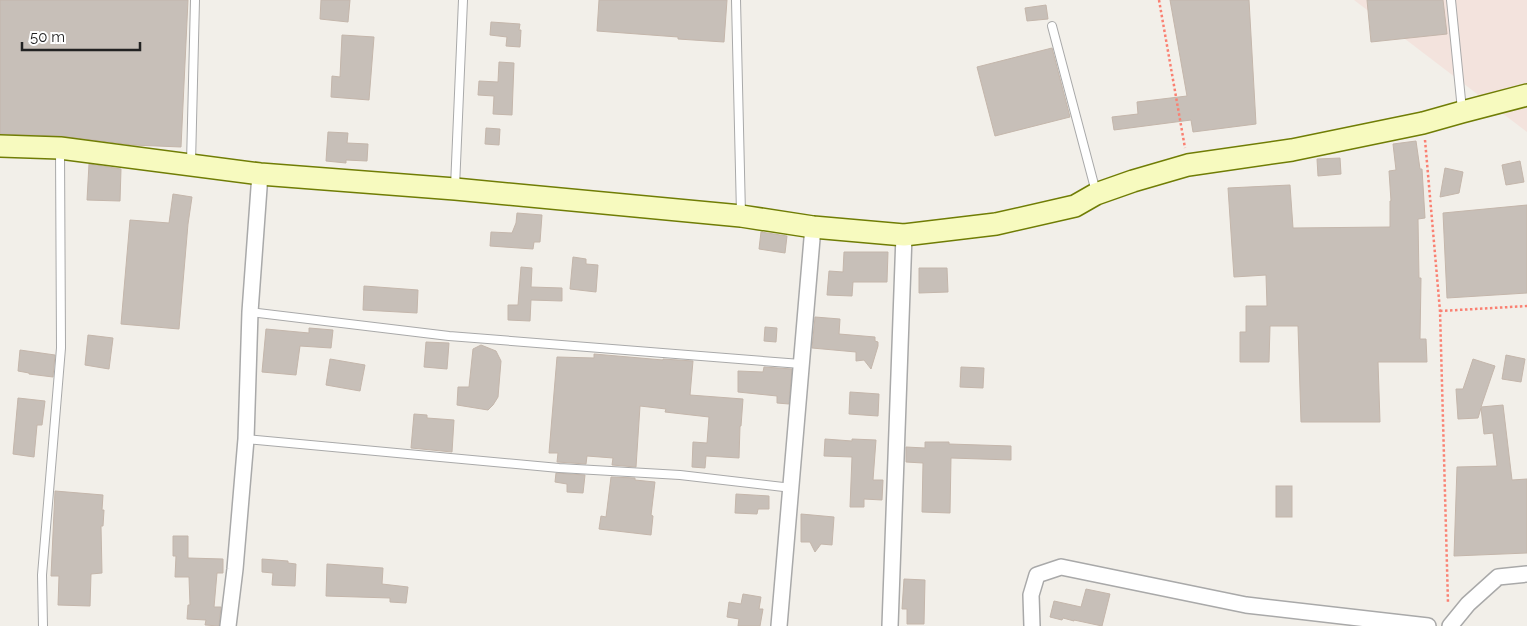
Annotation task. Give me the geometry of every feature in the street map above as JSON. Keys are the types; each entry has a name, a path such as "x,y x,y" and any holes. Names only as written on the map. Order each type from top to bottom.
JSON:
{"street":[{"path":"0,146 60,148 260,174 455,189 741,216 812,227 904,235 996,224 1076,206 1096,194 1188,165 1292,150 1423,123 1527,95"},
{"path":"228,626 235,569 246,439 250,312 260,174"},
{"path":"779,626 792,488 812,227"},
{"path":"890,626 904,235"},
{"path":"1032,626 1031,595 1037,575 1061,567 1246,604 1428,626"},
{"path":"1450,626 1468,604 1498,577 1527,574"}],"lane":[{"path":"191,165 195,0"},
{"path":"455,189 462,0"},
{"path":"736,0 741,216"},
{"path":"1451,0 1462,112"},
{"path":"1052,26 1096,194"},
{"path":"43,626 42,575 61,348 60,148"},
{"path":"250,312 449,336 801,364"},
{"path":"246,439 559,468 680,475 792,488"}],"path":[{"path":"1159,0 1188,165"},
{"path":"1423,123 1440,312 1448,606"},
{"path":"1440,312 1527,306"}],"shaded area":[{"path":"1354,0 1527,0 1527,132"}],"building":[{"path":"0,0 188,0 181,147 133,145 60,136 0,134"},
{"path":"321,0 350,0 348,22 320,19"},
{"path":"599,0 727,0 724,42 597,31"},
{"path":"1170,0 1249,0 1256,124 1193,132 1191,120 1114,130 1112,117 1138,114 1137,102 1187,96"},
{"path":"1367,0 1443,0 1447,34 1371,42"},
{"path":"1046,5 1048,19 1027,21 1025,8"},
{"path":"491,22 520,24 520,47 506,46 507,37 490,35"},
{"path":"342,35 374,37 369,100 331,97 332,76 340,77"},
{"path":"1052,48 1070,117 995,136 977,67"},
{"path":"499,62 514,63 512,115 493,114 494,96 478,95 479,81 498,82"},
{"path":"486,128 500,129 499,145 485,144"},
{"path":"328,132 348,133 347,143 368,144 367,161 346,160 346,163 326,161"},
{"path":"1416,141 1420,169 1422,169 1425,218 1418,219 1419,278 1421,278 1420,339 1426,339 1427,362 1378,362 1380,422 1301,422 1298,326 1270,326 1269,362 1240,362 1240,332 1246,332 1246,306 1267,306 1266,275 1234,277 1228,188 1290,185 1293,228 1390,227 1389,171 1396,170 1393,144"},
{"path":"1340,158 1341,174 1318,176 1317,159"},
{"path":"1520,161 1524,182 1506,185 1502,165"},
{"path":"89,164 121,169 120,201 87,200"},
{"path":"1445,168 1463,172 1459,193 1440,197"},
{"path":"173,194 192,197 179,329 121,324 130,220 169,223"},
{"path":"1527,205 1527,293 1447,298 1443,213"},
{"path":"517,213 542,215 540,242 534,242 533,249 490,246 491,232 512,233"},
{"path":"761,232 787,236 785,253 759,249"},
{"path":"844,252 888,252 887,282 853,282 852,296 827,295 829,271 843,272"},
{"path":"573,257 586,259 586,264 598,265 596,292 570,289"},
{"path":"521,267 532,268 531,287 562,288 562,301 531,300 530,321 508,320 508,305 518,305"},
{"path":"919,268 947,268 948,292 919,293"},
{"path":"364,286 418,290 417,313 363,310"},
{"path":"815,317 840,319 839,334 875,337 878,346 871,369 864,360 856,361 856,352 812,348"},
{"path":"765,327 777,328 776,342 764,341"},
{"path":"309,328 333,330 331,348 300,346 296,375 262,372 266,329 309,333"},
{"path":"88,335 113,338 109,369 85,365"},
{"path":"426,342 449,343 447,369 424,367"},
{"path":"481,345 496,351 501,361 498,397 488,410 457,405 458,387 469,387 473,349"},
{"path":"20,350 55,355 53,377 18,371"},
{"path":"594,354 693,361 690,395 743,399 739,458 706,456 705,468 692,467 693,442 707,443 709,417 665,412 666,409 640,406 636,467 612,465 613,458 587,456 586,464 557,462 558,453 549,453 557,357 594,358"},
{"path":"1506,355 1525,359 1521,382 1502,379"},
{"path":"330,359 365,365 360,391 326,385"},
{"path":"1473,359 1495,366 1481,407 1503,405 1512,480 1527,479 1527,553 1454,556 1457,467 1497,466 1493,433 1484,434 1481,408 1478,418 1458,419 1456,389 1463,389"},
{"path":"764,367 792,369 789,404 777,403 777,396 738,392 738,371 763,372"},
{"path":"961,367 984,368 983,388 960,387"},
{"path":"850,392 879,394 878,416 849,414"},
{"path":"18,398 45,401 42,425 37,425 34,457 13,454"},
{"path":"414,414 427,415 427,418 454,420 452,452 411,448"},
{"path":"825,439 876,440 873,480 883,480 882,500 864,499 864,507 850,507 852,457 824,456"},
{"path":"925,442 1011,446 1011,460 951,458 950,513 922,512 923,463 906,462 906,447 925,448"},
{"path":"556,473 585,475 583,493 567,492 567,484 555,482"},
{"path":"611,477 635,478 635,480 655,482 651,515 653,516 651,535 599,529 601,516 606,517"},
{"path":"1276,486 1292,486 1292,517 1276,517"},
{"path":"55,491 103,495 103,526 101,526 102,573 91,574 90,606 58,605 59,576 51,576"},
{"path":"736,494 769,496 769,509 758,509 757,514 735,513"},
{"path":"801,514 834,517 832,545 821,544 815,552 810,542 801,542"},
{"path":"173,536 188,536 188,558 223,559 223,573 217,573 214,607 221,607 219,626 205,625 206,620 187,619 188,605 190,605 189,577 175,577 176,556 173,556"},
{"path":"262,559 288,561 288,563 296,564 295,586 272,585 273,573 262,572"},
{"path":"327,564 383,568 382,584 408,587 406,603 390,602 390,598 326,596"},
{"path":"904,579 925,580 924,624 907,624 907,609 902,609"},
{"path":"1086,589 1110,594 1102,626 1050,617 1054,601 1081,607"},
{"path":"743,594 761,597 759,609 763,609 760,626 738,626 739,619 727,617 729,602 741,604"}]}
